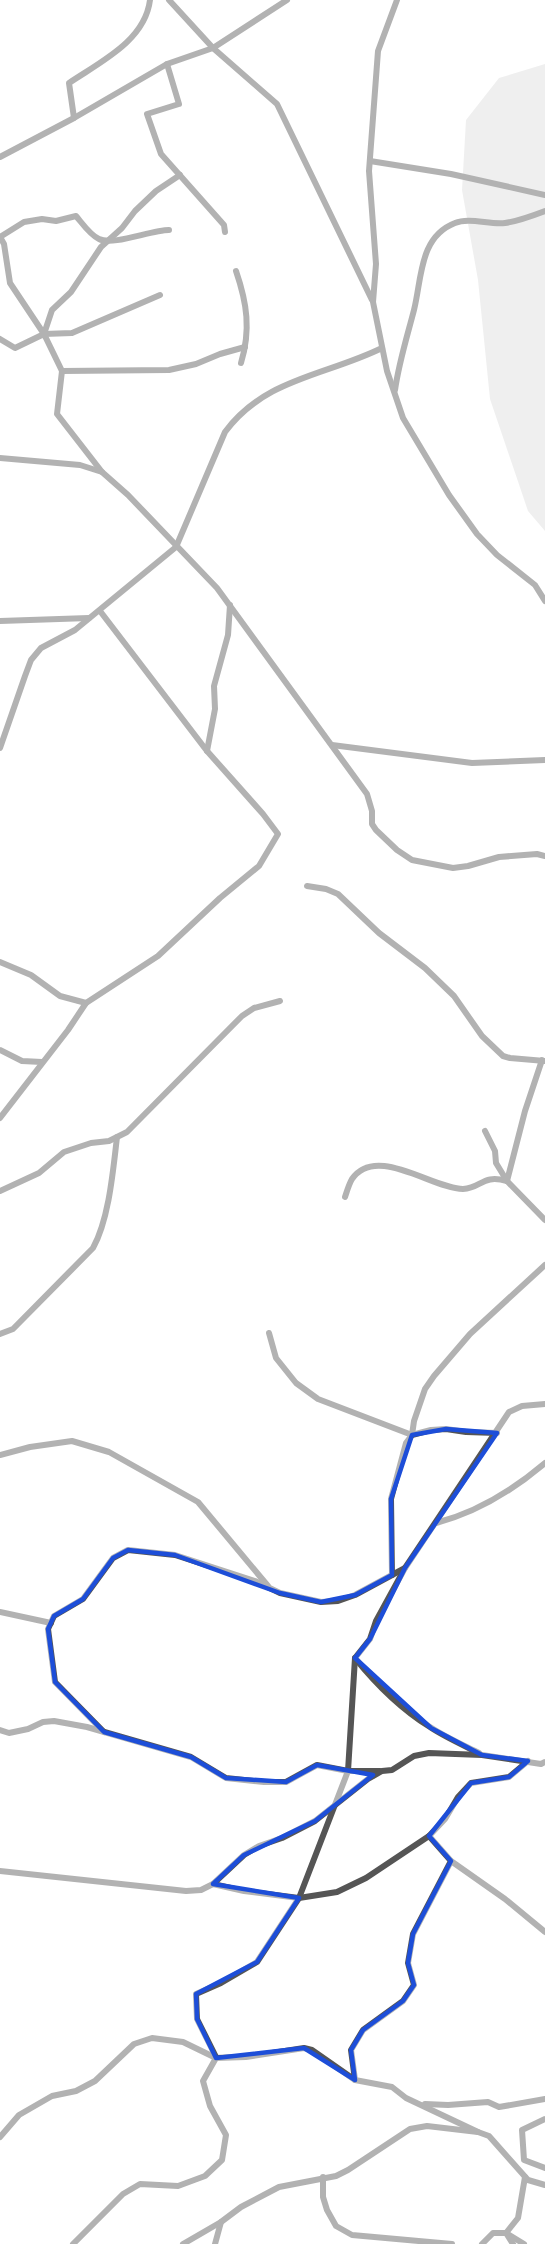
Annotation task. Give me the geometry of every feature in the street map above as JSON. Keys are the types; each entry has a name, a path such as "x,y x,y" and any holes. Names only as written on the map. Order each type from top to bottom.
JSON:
{"street":[{"path":"74,118 69,83 121,48 140,28 149,9 150,0"},
{"path":"169,0 213,48 277,104 373,302 387,371 403,418 449,495 477,534 497,555 535,585 545,601"},
{"path":"0,157 74,118 167,64 213,48 286,0"},
{"path":"373,302 376,264 370,160 378,51 397,0"},
{"path":"167,64 179,104 147,114 161,154 224,225 225,232"},
{"path":"370,160 451,174 545,195"},
{"path":"44,334 52,310 71,292 100,247 122,228 135,211 156,191 180,175"},
{"path":"395,391 399,360 416,300 420,271 427,249 440,231 457,221 504,223 545,211"},
{"path":"169,230 157,230 108,241 98,239 76,216 56,221 42,219 24,222 0,237 4,244 10,283 44,334 62,371 57,414 102,472 204,572 230,605 367,794 372,811 372,824 397,850 412,860 453,868 468,867 500,857 537,854 545,856"},
{"path":"236,272 247,311 248,331 241,363"},
{"path":"0,339 15,348 44,334 72,333 160,295"},
{"path":"62,371 169,370 196,364 245,347"},
{"path":"0,748 31,660 40,648 75,630 176,547 225,432 236,417 251,404 279,387 360,359 382,348"},
{"path":"0,458 80,465 102,472"},
{"path":"207,751 215,709 214,686 228,635 230,605"},
{"path":"0,1118 86,1003 158,956 219,898 258,866 278,834 207,751 100,611"},
{"path":"0,621 90,618"},
{"path":"332,746 472,763 545,760"},
{"path":"307,886 326,889 338,894 379,933 425,968 454,996 482,1036 503,1056 543,1060 507,1181"},
{"path":"0,962 31,975 60,996 86,1003"},
{"path":"0,1191 39,1173 64,1152 78,1146 117,1137 127,1131 242,1016 254,1008 280,1001"},
{"path":"0,1050 22,1061 42,1062"},
{"path":"485,1131 495,1151 496,1163 507,1181 545,1220"},
{"path":"0,1334 13,1329 93,1248 98,1239 111,1183 117,1137"},
{"path":"345,1197 352,1179 363,1170 379,1166 419,1175 462,1189 490,1178 507,1181"},
{"path":"392,1575 391,1499 406,1443 412,1435 414,1421 425,1389 470,1334 545,1265"},
{"path":"269,1333 276,1358 296,1383 318,1399 412,1435 446,1429 497,1433"},
{"path":"216,2058 197,2019 196,1994 221,1983 257,1962 299,1898 348,1771 355,1658 370,1639 375,1621 405,1568 509,1412 514,1409 545,1404"},
{"path":"0,1455 30,1447 72,1441 109,1452 198,1502 270,1588"},
{"path":"436,1523 459,1517 496,1499 545,1463"},
{"path":"104,1732 55,1682 48,1629 54,1616 83,1599 113,1558 128,1550 175,1555 255,1581 280,1593 321,1602 338,1601 405,1568"},
{"path":"0,1612 51,1623"},
{"path":"355,1658 368,1674 406,1710 431,1728 482,1755"},
{"path":"0,1730 9,1733 28,1729 43,1722 54,1721 104,1732 191,1757 226,1778 264,1782 286,1782 317,1766 348,1771 392,1770 414,1756 429,1753 482,1755 541,1764 545,1762"},
{"path":"213,1884 244,1891 299,1898 337,1892 366,1878 429,1836 445,1819 458,1797 471,1783 509,1776 528,1761"},
{"path":"0,1871 186,1891 201,1890 213,1884 244,1855 315,1821 368,1779 382,1771"},
{"path":"429,1836 451,1861 545,1932"},
{"path":"355,2080 351,2050 363,2030 403,2001 414,1985 408,1964 413,1934 451,1861"},
{"path":"0,2137 19,2115 52,2096 76,2091 95,2081 134,2044 153,2038 183,2042 216,2058 246,2057 304,2048 312,2050 355,2080 392,2087 406,2098 489,2136 528,2180 545,2185"},
{"path":"73,2244 123,2194 140,2184 178,2186 205,2176 222,2160 226,2135 210,2106 203,2081 216,2058"},
{"path":"421,2104 448,2106 488,2102 500,2108 545,2099"},
{"path":"545,2119 522,2130 524,2160 545,2168"},
{"path":"183,2244 221,2222 241,2207 279,2187 336,2175 348,2169 410,2129 427,2126 478,2132"},
{"path":"322,2177 323,2197 327,2210 336,2226 352,2235 452,2244"},
{"path":"506,2233 518,2218 525,2177"},
{"path":"215,2244 221,2222"},
{"path":"482,2244 493,2233 506,2233 524,2244"},
{"path":"506,2233 513,2244"},
{"path":"367,2236 375,2244"}],"highlighted area":[{"path":"446,1429 497,1433 405,1568 370,1639 355,1658 431,1728 482,1755 528,1761 509,1777 471,1783 429,1836 451,1861 413,1934 408,1963 414,1985 403,2001 363,2030 351,2050 355,2080 304,2048 216,2058 197,2019 196,1994 257,1962 299,1898 213,1884 244,1855 315,1821 373,1775 317,1765 286,1782 226,1778 191,1757 104,1732 55,1682 48,1629 54,1616 83,1599 113,1558 128,1550 175,1555 280,1593 321,1602 355,1595 392,1575 391,1499 412,1435"}],"shaded area":[{"path":"545,64 545,531 528,511 490,399 478,280 462,190 466,120 499,78"}]}
